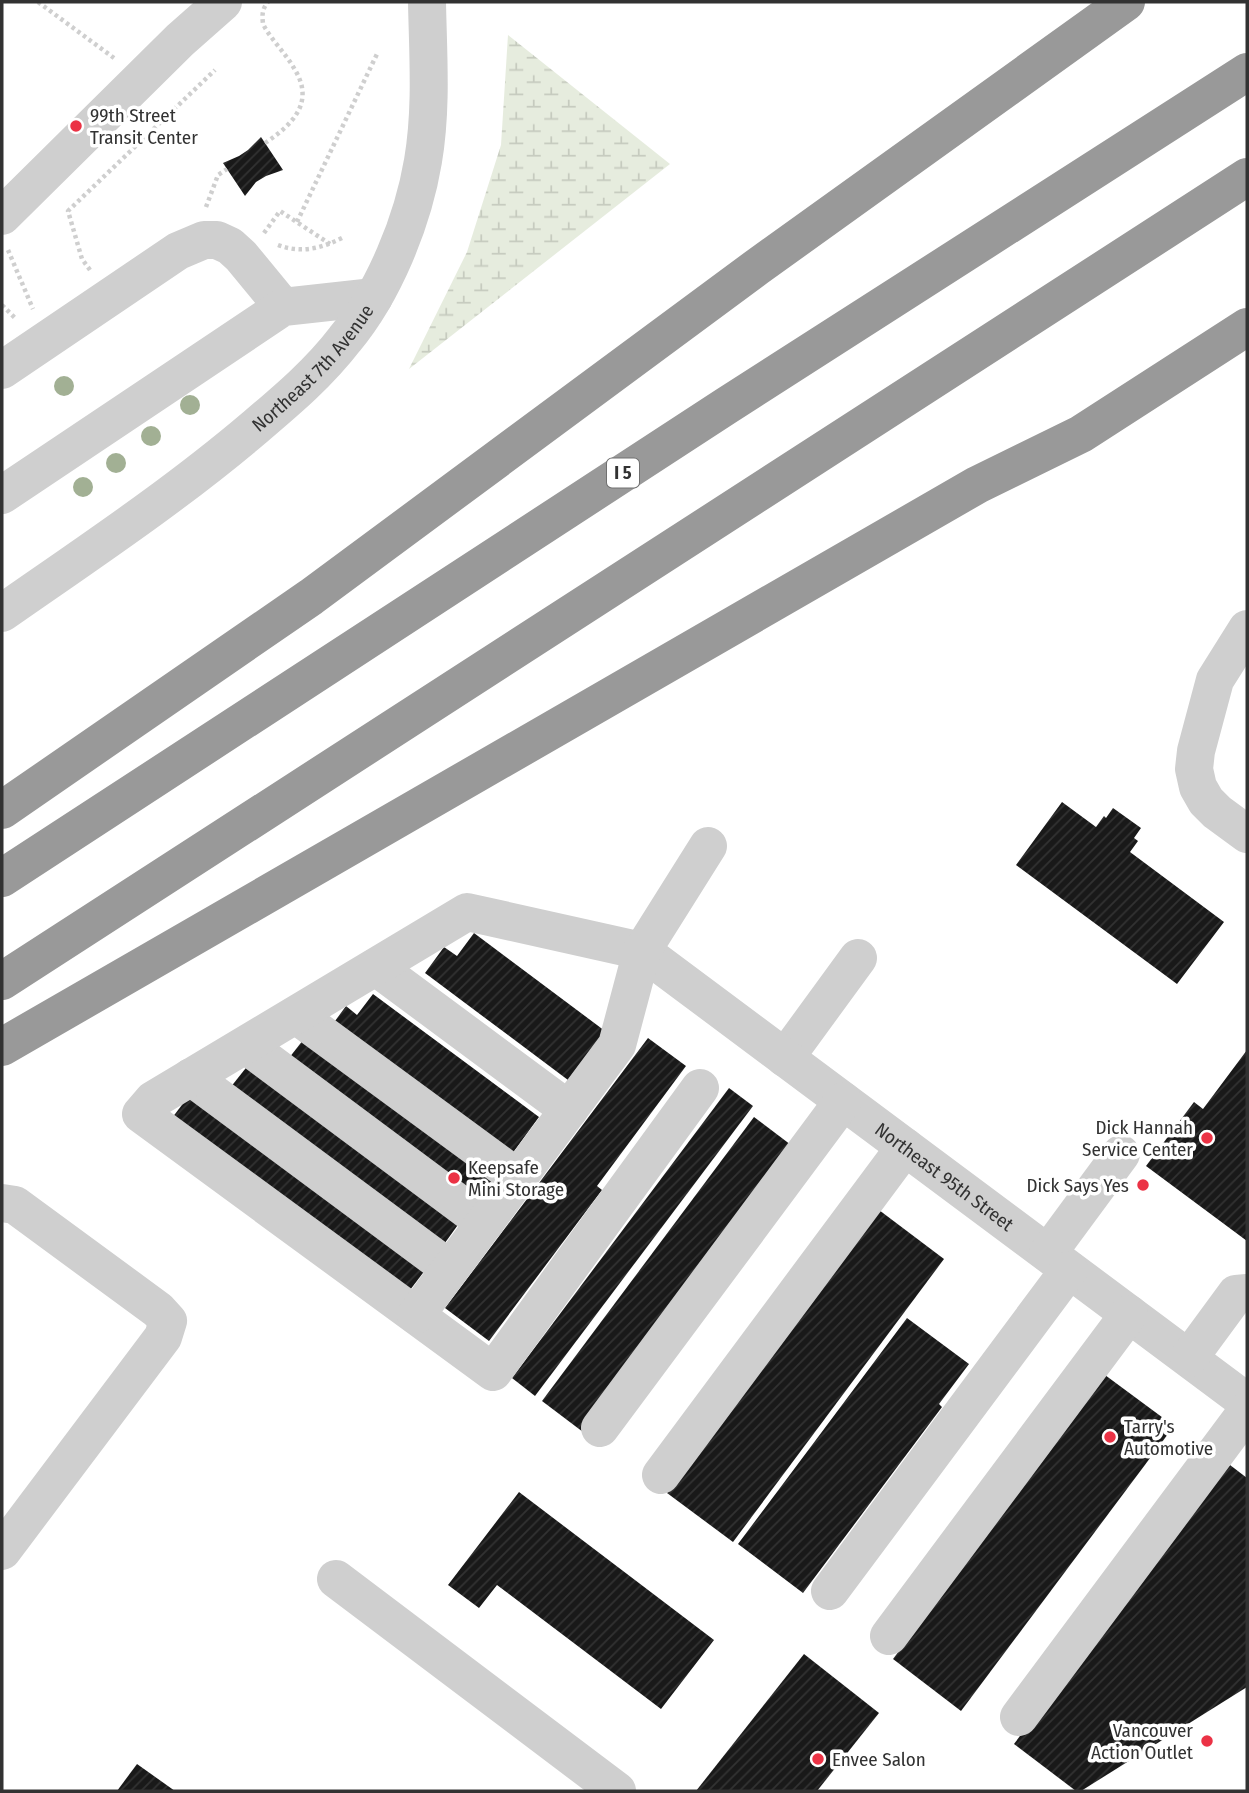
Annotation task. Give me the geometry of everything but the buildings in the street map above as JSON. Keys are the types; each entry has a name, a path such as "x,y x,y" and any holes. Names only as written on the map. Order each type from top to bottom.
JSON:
{"highway":[{"path":"2,810 311,597 757,267 1126,2"},
{"name":"I 5","path":"2,878 738,399 1247,72"},
{"path":"2,981 1247,177"},
{"path":"2,1046 977,485 1081,434 1247,327"}],"street":[{"path":"3,229 139,80 223,2"},
{"name":"Northeast 7th Avenue","path":"2,613 151,509 250,432 321,368 347,338 374,297 394,258 423,163 429,86 427,2"},
{"path":"2,370 178,251 204,240 217,240 230,246 283,306"},
{"path":"2,495 283,306 374,297"},
{"path":"1247,629 1215,680 1196,751 1194,769 1198,787 1206,801 1247,834"},
{"path":"416,1315 617,1045 642,951 708,846"},
{"path":"642,951 467,912 153,1100 141,1114 493,1372 700,1088"},
{"name":"Northeast 95th Street","path":"642,951 1247,1402"},
{"path":"785,1058 858,958"},
{"path":"376,967 569,1110"},
{"path":"296,1015 518,1178"},
{"path":"246,1045 485,1223"},
{"path":"191,1077 450,1269"},
{"path":"600,1428 843,1101"},
{"path":"661,1475 905,1147"},
{"path":"830,1591 1059,1261 1121,1154"},
{"path":"2,1203 15,1205 158,1310 168,1321 163,1337 2,1551"},
{"path":"1189,1358 1236,1294 1247,1293"},
{"path":"889,1636 1129,1314"},
{"path":"1019,1717 1247,1411"},
{"path":"335,1579 618,1791"}],"path":[{"path":"38,2 126,67 171,112"},
{"path":"265,143 283,132 295,118 302,92 296,71 262,24 263,8 268,2"},
{"path":"297,222 377,54"},
{"path":"90,270 82,259 68,211 215,70"},
{"path":"206,208 218,175 227,169"},
{"path":"261,236 279,211 330,244"},
{"path":"3,229 33,309"},
{"path":"2,305 17,320"}],"green space":[{"path":"508,35 670,164 409,369 467,252 501,145"}],"place":[{"name":"99th Street Transit Center","path":"76,126"},
{"name":"Dick Hannah Service Center","path":"1207,1138"},
{"name":"Keepsafe Mini Storage","path":"454,1178"},
{"name":"Dick Says Yes","path":"1143,1185"},
{"name":"Tarry's Automotive","path":"1110,1437"},
{"name":"Vancouver Action Outlet","path":"1207,1741"},
{"name":"Envee Salon","path":"818,1759"}]}
